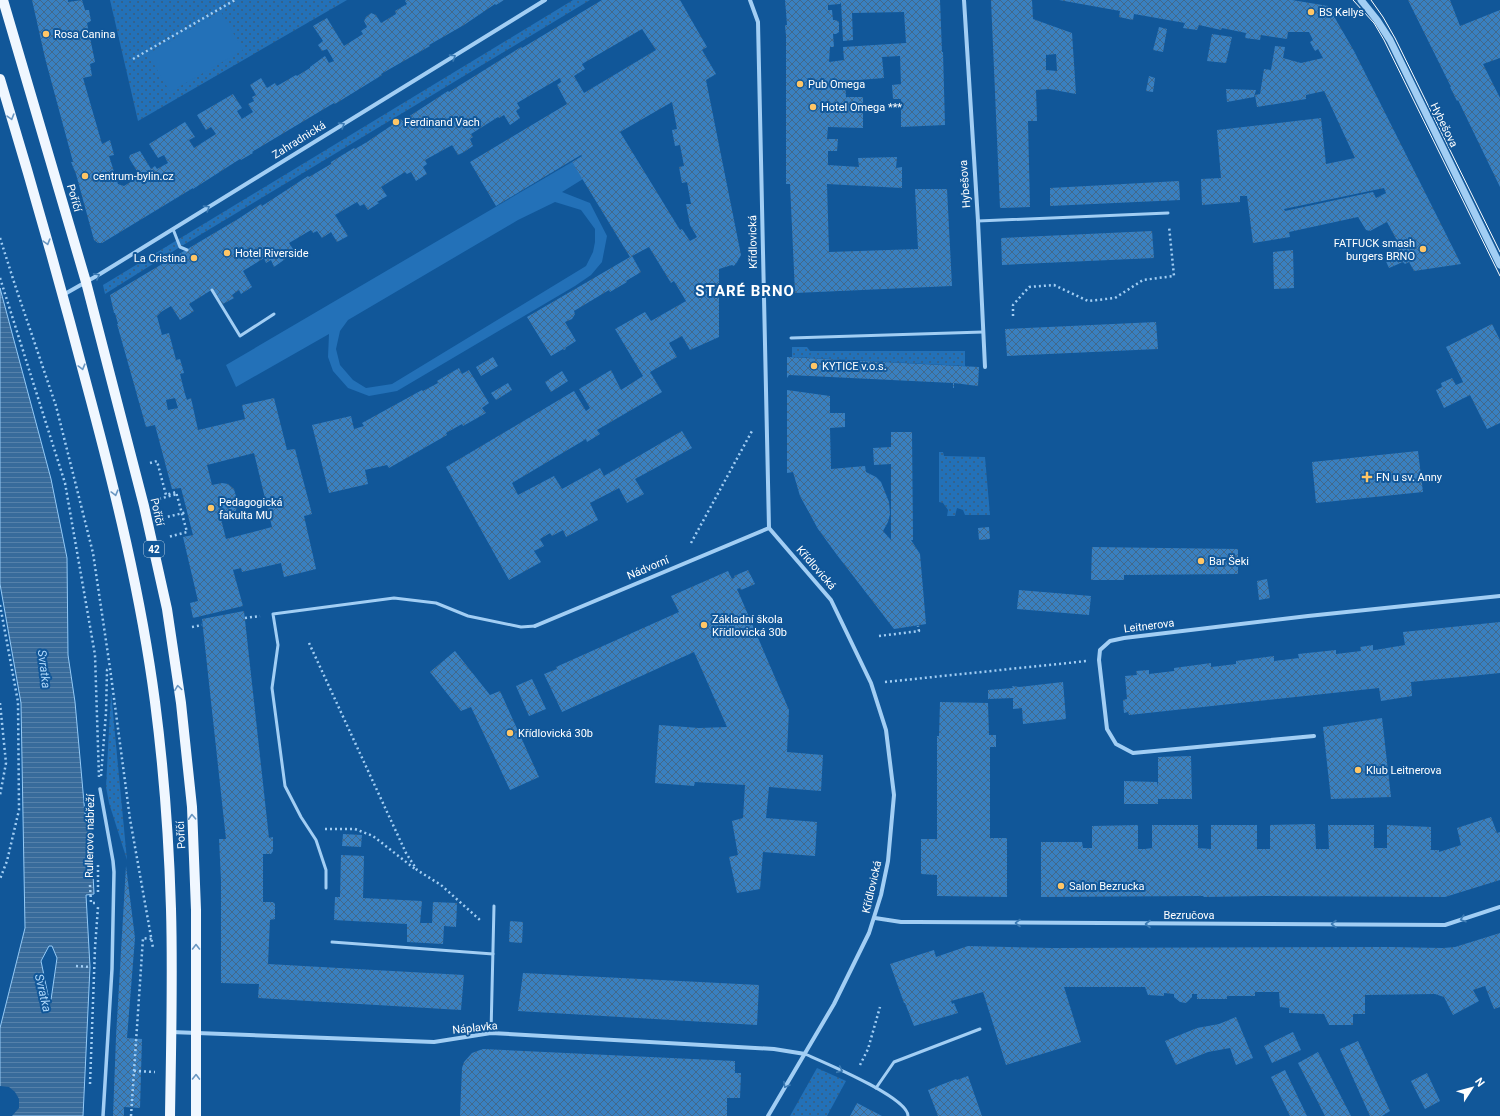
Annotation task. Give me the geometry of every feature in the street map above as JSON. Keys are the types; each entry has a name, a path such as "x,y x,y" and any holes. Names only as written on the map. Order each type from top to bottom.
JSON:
{"main road":[{"name":"Poříčí","path":"3,0 86,282 144,506 167,609 181,703 192,808 196,910 196,1116"},
{"name":"Poříčí","path":"0,79 63,295 120,511 142,615 155,703 166,811 171,910 170,1116"}],"street":[{"name":"Zahradnická","path":"63,295 545,0"},
{"name":"Křídlovická","path":"750,0 758,22 769,528 831,600 871,683 886,730 894,795 888,861 875,918 838,997 768,1116"},
{"name":"Hybešova","path":"964,0 978,221 984,367"},
{"name":"Hybešova","path":"1361,0 1378,20 1390,40 1500,265"},
{"name":"Nádvorní","path":"535,626 769,528"},
{"name":"Leitnerova","path":"1099,660 1100,650 1110,642 1124,638 1308,616 1500,596"},
{"path":"1099,660 1107,729 1116,744 1133,753 1314,736"},
{"name":"Rullerovo nábřeží","path":"100,789 114,872 112,969 103,1116"},
{"name":"Bezručova","path":"875,918 901,922 1445,925 1500,907"},
{"name":"Náplavka","path":"171,1032 434,1042 491,1033 774,1049 804,1054"}],"lane":[{"path":"978,221 1168,213"},
{"path":"173,229 180,247 187,250"},
{"path":"212,290 240,336 274,314"},
{"path":"791,338 983,332"},
{"path":"326,888 326,870 316,840 285,786 272,688 278,645 273,614 394,598 436,603 468,616 521,627 535,626"},
{"path":"491,1033 494,906"},
{"path":"332,942 493,954"},
{"path":"876,1088 894,1062 980,1029"},
{"path":"804,1054 876,1088 902,1104 908,1112 908,1116"}],"path":[{"path":"132,59 235,0"},
{"path":"1012,316 1013,305 1029,287 1054,285 1088,301 1115,298 1142,280 1174,276 1168,213"},
{"path":"0,238 56,406 93,553 130,819 152,939 143,938 131,1116"},
{"path":"0,278 65,483 95,655 100,789"},
{"path":"691,543 754,428"},
{"path":"149,463 158,461 166,495 177,493"},
{"path":"159,499 177,493"},
{"path":"168,537 187,532 177,493"},
{"path":"163,518 187,512"},
{"path":"0,605 18,702 19,810 7,862 0,879"},
{"path":"192,627 202,625"},
{"path":"880,636 919,631 918,626"},
{"path":"309,643 406,854 417,870"},
{"path":"871,683 1099,660"},
{"path":"100,789 106,713 107,670 110,668"},
{"path":"0,703 6,763 0,795"},
{"path":"309,830 355,829 373,836 417,870 441,885 480,920 494,927"},
{"name":"Rullerovo nábřeží","path":"90,1089 98,903 98,862"},
{"path":"90,885 91,903 98,903"},
{"path":"76,966 90,967"},
{"path":"858,1069 868,1049 880,1007"},
{"path":"134,1071 157,1072"}],"shaded area":[{"path":"110,0 347,0 138,121"},
{"path":"573,0 590,0 180,247 105,294 103,285"},
{"path":"221,12 243,50 170,92 148,54"},
{"path":"572,162 583,179 562,192 590,203 607,236 602,262 591,275 575,286 397,391 369,396 348,388 333,371 328,357 329,334 236,387 226,365","holes":["555,202 581,210 595,229 593,252 586,266 392,384 366,388 353,380 340,365 336,349 340,331 348,320 518,220"]},
{"path":"792,347 807,347 810,351 965,351 965,366 792,357"},
{"path":"939,452 943,452 944,456 985,457 990,515 965,515 963,510 957,508 955,516 947,516 948,510 943,503 939,502"},
{"path":"111,692 127,860 109,803 106,787"},
{"path":"817,1068 846,1081 827,1116 790,1116"}],"water":[{"name":"Svratka","path":"0,288 51,479 67,558 68,655 75,702 85,814 90,814 94,894 86,895 90,967 83,1116 0,1116 0,1028 25,928 21,703 0,584","holes":["49,946 52,946 57,958 51,1000 49,1000 41,961"]}],"pier":[{"path":"0,1086 9,1087 15,1092 19,1099 19,1108 12,1116 0,1116"}],"building":[{"path":"32,0 68,0 68,2 82,0 85,10 89,10 91,21 87,23 95,62 90,64 92,76 83,78 102,144 110,140 114,155 109,156 118,184 124,186 140,176 129,158 130,155 140,151 151,169 155,166 157,169 168,163 164,155 158,158 149,144 185,122 195,137 189,140 194,148 216,134 211,127 206,130 197,115 233,94 242,108 237,111 242,119 253,112 248,104 254,101 252,97 256,95 250,85 261,78 267,88 275,83 277,86 310,68 325,56 329,63 334,61 327,49 322,51 318,45 323,41 313,26 327,18 344,46 363,34 361,31 367,27 364,21 371,13 376,15 381,23 396,14 395,11 407,4 405,1 406,0 504,0 496,5 495,4 464,25 429,45 430,46 381,74 382,75 335,104 334,103 252,152 253,153 241,160 240,159 193,189 102,243 98,243 94,240 76,174 71,162 73,162 45,58"},
{"path":"602,0 680,0 707,47 702,50 716,74 706,80 741,255 734,266 732,265 719,269 719,337 690,350 682,336 669,343 677,357 650,372 662,392 597,430 600,434 587,442 586,439 512,483 518,495 554,476 562,489 600,468 604,476 682,431 692,448 635,479 644,494 627,503 619,488 590,503 598,520 566,537 563,530 552,536 550,533 540,539 544,546 534,551 541,562 509,580 446,467 574,391 586,411 590,408 579,389 611,370 621,390 643,376 615,329 645,312 651,321 686,301 674,281 671,283 649,247 632,256 641,272 610,292 609,290 574,311 575,314 572,319 565,322 576,341 565,348 566,349 563,349 551,356 527,317 630,257 572,162 582,156 581,155 496,206 470,162 567,104 557,85 561,82 560,78 517,103 520,108 516,111 520,118 510,125 504,115 499,118 498,117 471,134 473,137 470,139 473,146 458,155 452,145 425,160 427,164 423,167 427,174 416,181 411,172 407,174 405,172 381,187 387,196 368,210 364,204 360,206 357,202 335,215 348,236 337,242 331,232 322,238 317,231 313,233 311,230 289,243 295,252 274,267 271,260 266,263 264,258 243,271 252,287 241,294 239,290 232,295 234,298 223,304 213,289 189,304 194,311 180,320 171,306 157,316 162,335 169,333 176,360 180,359 184,373 180,374 185,394 187,400 191,398 198,430 245,419 242,405 274,398 287,450 295,449 312,514 304,516 316,569 284,577 281,563 242,572 241,568 233,570 243,606 193,618 190,603 198,601 183,537 193,535 181,488 172,489 155,425 146,427 110,295 261,204 262,206 308,176 309,177 354,148 355,149 367,142 401,119 402,121 448,91 449,92 521,47 522,48","holes":["642,29 656,50 584,93 574,76 585,69 582,64","672,102 677,129 672,130 675,146 680,145 684,166 679,167 682,183 687,182 691,204 686,204 690,225 697,237 690,241 682,229 680,230 620,132","175,398 178,408 168,410 166,400","254,453 272,527 226,539 221,519 230,517 235,513 238,504 234,489 228,484 222,483 212,485 207,465"]},
{"path":"785,0 940,0 945,125 901,127 901,99 893,99 892,85 901,84 900,56 882,57 884,78 845,81 846,97 863,97 863,128 828,127 827,139 838,139 837,151 828,151 828,165 859,167 858,158 897,157 896,168 902,167 902,188 827,184 829,252 918,249 915,189 947,189 952,286 795,293 790,184 786,184 785,25 787,25","holes":["841,2 843,41 853,40 852,13 904,12 906,43 843,47 844,60 829,62 830,47 834,47 833,34 839,32 839,22 833,20 832,10 828,10 828,5 840,4"]},
{"path":"991,0 1032,0 1033,19 1072,33 1076,94 1049,89 1036,90 1037,121 1028,121 1030,207 1000,208","holes":["1056,54 1057,71 1046,70 1046,55"]},
{"path":"1059,0 1292,0 1328,6 1354,51 1461,264 1414,271 1409,262 1405,264 1403,262 1389,268 1384,257 1401,248 1387,222 1370,231 1366,230 1358,217 1289,232 1290,237 1253,243 1247,196 1240,196 1240,202 1202,205 1201,179 1221,178 1217,130 1321,118 1326,164 1355,158 1324,91 1306,95 1306,99 1257,107 1255,95 1260,94 1264,69 1271,70 1275,46 1285,47 1283,58 1301,63 1323,58 1318,49 1315,51 1310,42 1313,40 1309,32 1288,32 1287,39 1261,35 1260,40 1245,38 1246,33 1222,28 1221,30 1199,25 1197,30 1183,28 1185,23 1134,14 1133,20 1119,17 1120,11","holes":["1384,188 1386,193 1376,198 1373,192 1285,211 1284,209"]},
{"path":"1408,0 1450,0 1460,26 1500,10 1500,58 1483,64 1500,98 1500,187 1458,100 1457,101 1450,87"},
{"path":"1159,27 1167,29 1163,52 1153,50"},
{"path":"1212,34 1232,37 1226,63 1207,61"},
{"path":"1149,76 1155,78 1153,92 1146,91"},
{"path":"1226,89 1256,90 1254,97 1227,102"},
{"path":"1179,181 1180,200 1050,206 1050,188"},
{"path":"1152,231 1154,258 1002,265 1001,238"},
{"path":"1293,250 1294,288 1274,289 1273,252"},
{"path":"1156,322 1158,349 1007,356 1005,329"},
{"path":"1492,324 1500,340 1500,423 1487,429 1470,395 1444,408 1436,390 1442,387 1441,383 1452,378 1456,385 1463,382 1446,347"},
{"path":"493,357 498,366 481,376 476,367"},
{"path":"787,357 979,367 978,386 954,383 953,388 953,383 789,375 787,378"},
{"path":"459,368 462,374 469,370 489,403 482,408 486,413 463,426 462,424 446,433 447,435 389,468 387,465 365,470 368,484 329,493 312,425 351,416 354,429 364,426 362,423 422,390 423,391 438,383 437,381"},
{"path":"562,371 568,381 551,392 545,382"},
{"path":"508,383 512,390 496,400 491,393"},
{"path":"787,390 830,396 830,413 845,413 845,427 830,428 831,469 865,466 866,472 876,477 881,482 889,502 890,514 883,531 891,540 891,464 874,465 873,448 891,447 891,432 912,432 913,540 911,540 920,554 926,624 894,629 818,529 800,496 793,472 787,473"},
{"name":"FN u sv. Anny","path":"1418,451 1423,492 1316,503 1312,462"},
{"path":"989,527 990,539 979,540 978,528"},
{"path":"1092,547 1238,549 1238,574 1124,575 1124,580 1091,580"},
{"path":"748,570 755,584 741,590 740,588 737,589 789,710 787,752 823,755 821,791 769,787 766,818 817,822 815,856 763,852 760,889 737,893 729,857 738,855 732,821 743,818 745,785 695,782 694,786 655,783 659,725 699,728 727,727 694,652 562,712 544,674 557,669 556,667 679,612 671,596 728,571 732,579 735,577 734,576"},
{"path":"1267,579 1270,598 1259,600 1257,581"},
{"path":"1019,590 1091,596 1089,615 1017,609"},
{"path":"244,611 269,838 273,837 273,851 271,854 263,854 263,902 273,902 275,904 275,919 270,920 268,964 464,975 461,1010 258,998 259,984 221,983 221,880 219,839 226,839 202,619"},
{"path":"1500,622 1500,673 1411,682 1412,696 1381,701 1379,688 1129,715 1128,712 1124,713 1123,700 1127,699 1125,676 1137,675 1136,671 1149,670 1149,674 1174,671 1174,668 1211,663 1211,667 1236,664 1236,661 1274,656 1274,661 1299,658 1298,654 1336,650 1336,654 1361,651 1360,647 1373,645 1373,650 1375,650 1405,645 1403,632"},
{"path":"455,651 490,695 500,691 539,777 510,790 471,707 461,711 430,672"},
{"path":"532,679 546,709 529,716 516,686"},
{"path":"1063,682 1066,719 1023,724 1022,708 1013,709 1013,698 988,699 988,690 1013,688 1012,686 1019,687"},
{"path":"940,702 988,703 989,735 996,735 996,747 990,747 990,838 1007,838 1007,897 937,896 937,875 921,874 921,839 937,839 937,736 939,736"},
{"name":"Klub Leitnerova","path":"1382,718 1391,797 1331,799 1323,727"},
{"path":"1191,756 1192,799 1158,799 1158,804 1124,804 1124,781 1157,782 1158,787 1158,757"},
{"path":"1491,817 1497,833 1500,832 1500,880 1445,897 1041,897 1041,842 1082,842 1083,848 1092,848 1092,826 1138,825 1138,849 1152,848 1152,825 1198,825 1198,848 1211,849 1211,825 1257,825 1257,849 1270,849 1270,825 1315,824 1316,849 1329,849 1328,825 1374,825 1374,848 1387,848 1387,825 1431,827 1431,850 1439,850 1439,852 1461,845 1457,828"},
{"path":"343,834 362,835 361,847 342,846"},
{"path":"341,855 364,856 363,898 422,901 420,923 432,923 433,902 457,903 456,927 444,926 443,944 407,942 407,924 334,920 335,897 340,897"},
{"path":"126,866 135,938 127,1038 142,1039 140,1108 124,1107 124,1116 113,1116 116,1037"},
{"path":"510,921 523,922 522,943 509,942"},
{"path":"1500,933 1500,1007 1494,1009 1485,986 1473,990 1479,1001 1453,1015 1444,997 1435,994 1365,995 1365,1014 1353,1014 1353,1025 1329,1025 1324,1014 1289,1013 1289,1008 1280,1007 1279,992 1255,992 1255,996 1227,996 1227,999 1197,999 1197,994 1192,994 1192,997 1186,1003 1180,1002 1174,997 1174,994 1164,993 1164,996 1148,995 1145,987 1064,987 1081,1042 1006,1065 983,992 951,1001 952,1004 954,1003 958,1013 914,1026 890,964 934,950 936,957 968,946 1052,948 1443,948 1455,947"},
{"path":"523,973 759,985 757,1025 518,1011"},
{"path":"1236,1017 1253,1058 1236,1065 1230,1048 1208,1052 1176,1065 1165,1041 1197,1028 1219,1024"},
{"path":"1293,1032 1301,1050 1272,1063 1264,1046"},
{"path":"1358,1041 1390,1111 1382,1116 1370,1116 1340,1049"},
{"path":"483,1049 735,1061 735,1073 741,1073 740,1098 727,1098 727,1116 460,1116 462,1068 464,1062 472,1053"},
{"path":"1318,1052 1351,1116 1325,1116 1298,1063"},
{"path":"1285,1070 1307,1116 1290,1116 1271,1077"},
{"path":"1427,1073 1440,1101 1425,1109 1411,1081"},
{"path":"968,1076 982,1116 938,1116 928,1090"},
{"path":"857,1103 882,1116 850,1116"}],"tram line":[{"path":"1353,0 1374,23 1384,40 1500,276"},
{"path":"1371,0 1395,38 1500,252"}],"place":[{"name":"BS Kellys","path":"1311,12"},
{"name":"Rosa Canina","path":"46,34"},
{"name":"Pub Omega","path":"800,84"},
{"name":"Hotel Omega ***","path":"813,107"},
{"name":"Ferdinand Vach","path":"396,122"},
{"name":"centrum-bylin.cz","path":"85,176"},
{"name":"FATFUCK smash burgers BRNO","path":"1423,249"},
{"name":"Hotel Riverside","path":"227,253"},
{"name":"La Cristina","path":"194,258"},
{"name":"KYTICE v.o.s.","path":"814,366"},
{"name":"FN u sv. Anny","path":"1367,477"},
{"name":"Pedagogická fakulta MU","path":"211,508"},
{"name":"Bar Šeki","path":"1201,561"},
{"name":"Základní škola Křídlovická 30b","path":"704,625"},
{"name":"Křídlovická 30b","path":"510,733"},
{"name":"Klub Leitnerova","path":"1358,770"},
{"name":"Salon Bezrucka","path":"1061,886"}],"district":[{"name":"STARÉ BRNO","path":"745,291"}]}
